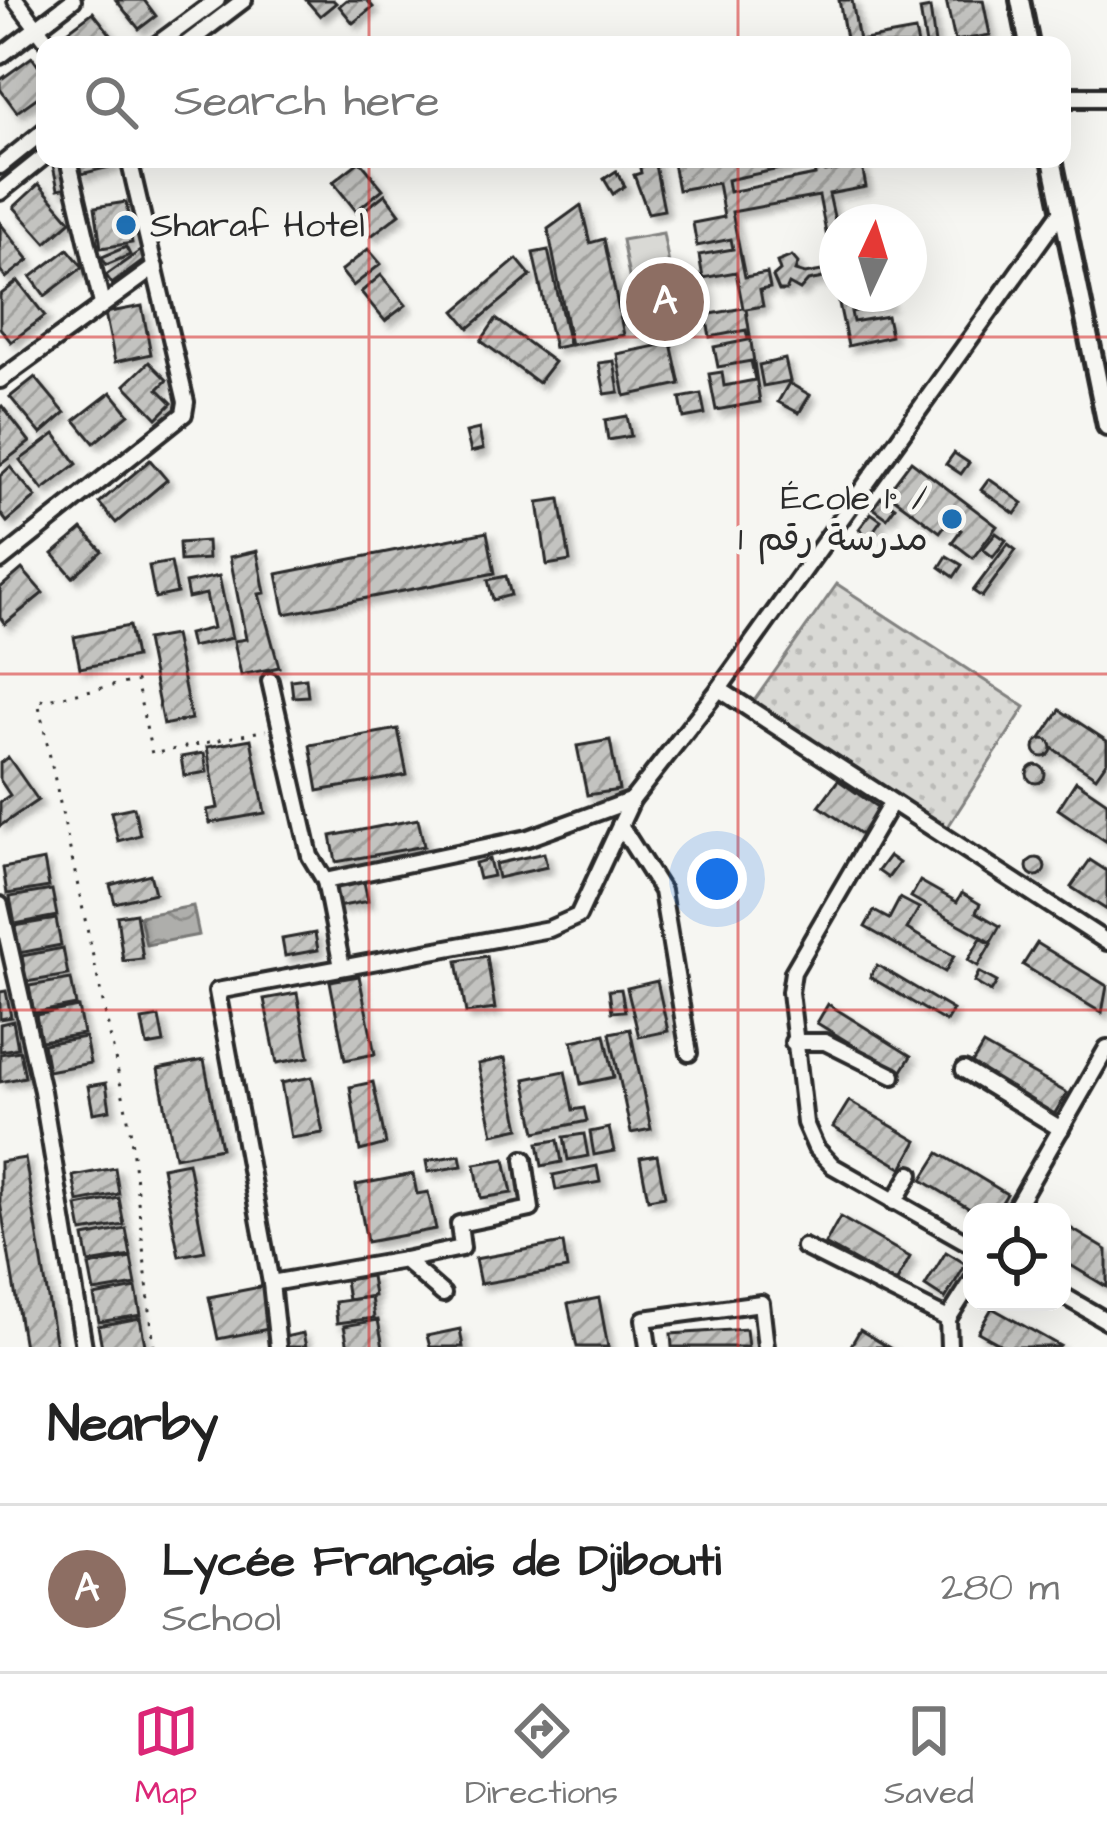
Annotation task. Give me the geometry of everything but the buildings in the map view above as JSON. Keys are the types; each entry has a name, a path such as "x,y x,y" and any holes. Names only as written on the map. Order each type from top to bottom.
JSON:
{"main road":[{"path":"1019,0 1027,36"},
{"path":"1071,97 1107,97"},
{"path":"1054,168 1107,426"}],"street":[{"path":"16,0 43,36"},
{"path":"0,56 73,0"},
{"path":"168,36 217,0"},
{"path":"197,36 244,0"},
{"path":"0,166 36,137"},
{"path":"0,192 36,163"},
{"path":"70,168 102,304"},
{"path":"0,561 179,422 186,402 132,168"},
{"path":"278,1347 271,1282 217,991 549,929 578,916 632,800 719,689 1061,212"},
{"path":"0,380 154,267"},
{"path":"270,681 310,856 325,880 342,967"},
{"path":"719,689 890,805 1107,942"},
{"path":"325,880 528,838 632,800"},
{"path":"890,805 793,972 793,1042 805,1123 816,1148 833,1166 963,1241"},
{"path":"620,825 662,891 689,1054"},
{"path":"0,904 42,1091 84,1347"},
{"path":"793,1042 825,1042 893,1076"},
{"path":"1017,1203 1107,1048"},
{"path":"964,1070 1060,1129"},
{"path":"271,1282 462,1248 459,1224 531,1209 524,1159"},
{"path":"894,1202 911,1174"},
{"path":"804,1247 948,1319"},
{"path":"404,1260 443,1294"},
{"path":"949,1347 948,1319 963,1295"},
{"path":"1071,1300 1106,1318"},
{"path":"647,1347 644,1319 761,1303 766,1347"}],"path":[{"path":"154,1347 130,1128 38,701 136,681 152,754 279,727"}],"shaded area":[{"path":"663,233 679,316 638,324 622,240"},
{"path":"837,584 1025,707 944,833 751,705"}],"water":[{"path":"193,906 199,935 146,945 140,916"}],"place":[{"name":"Sharaf Hotel","path":"126,225"},
{"name":"Lycée Français de Djibouti","path":"665,302"},
{"name":"École 1° / مدرسة رقم 1","path":"952,519"}]}
